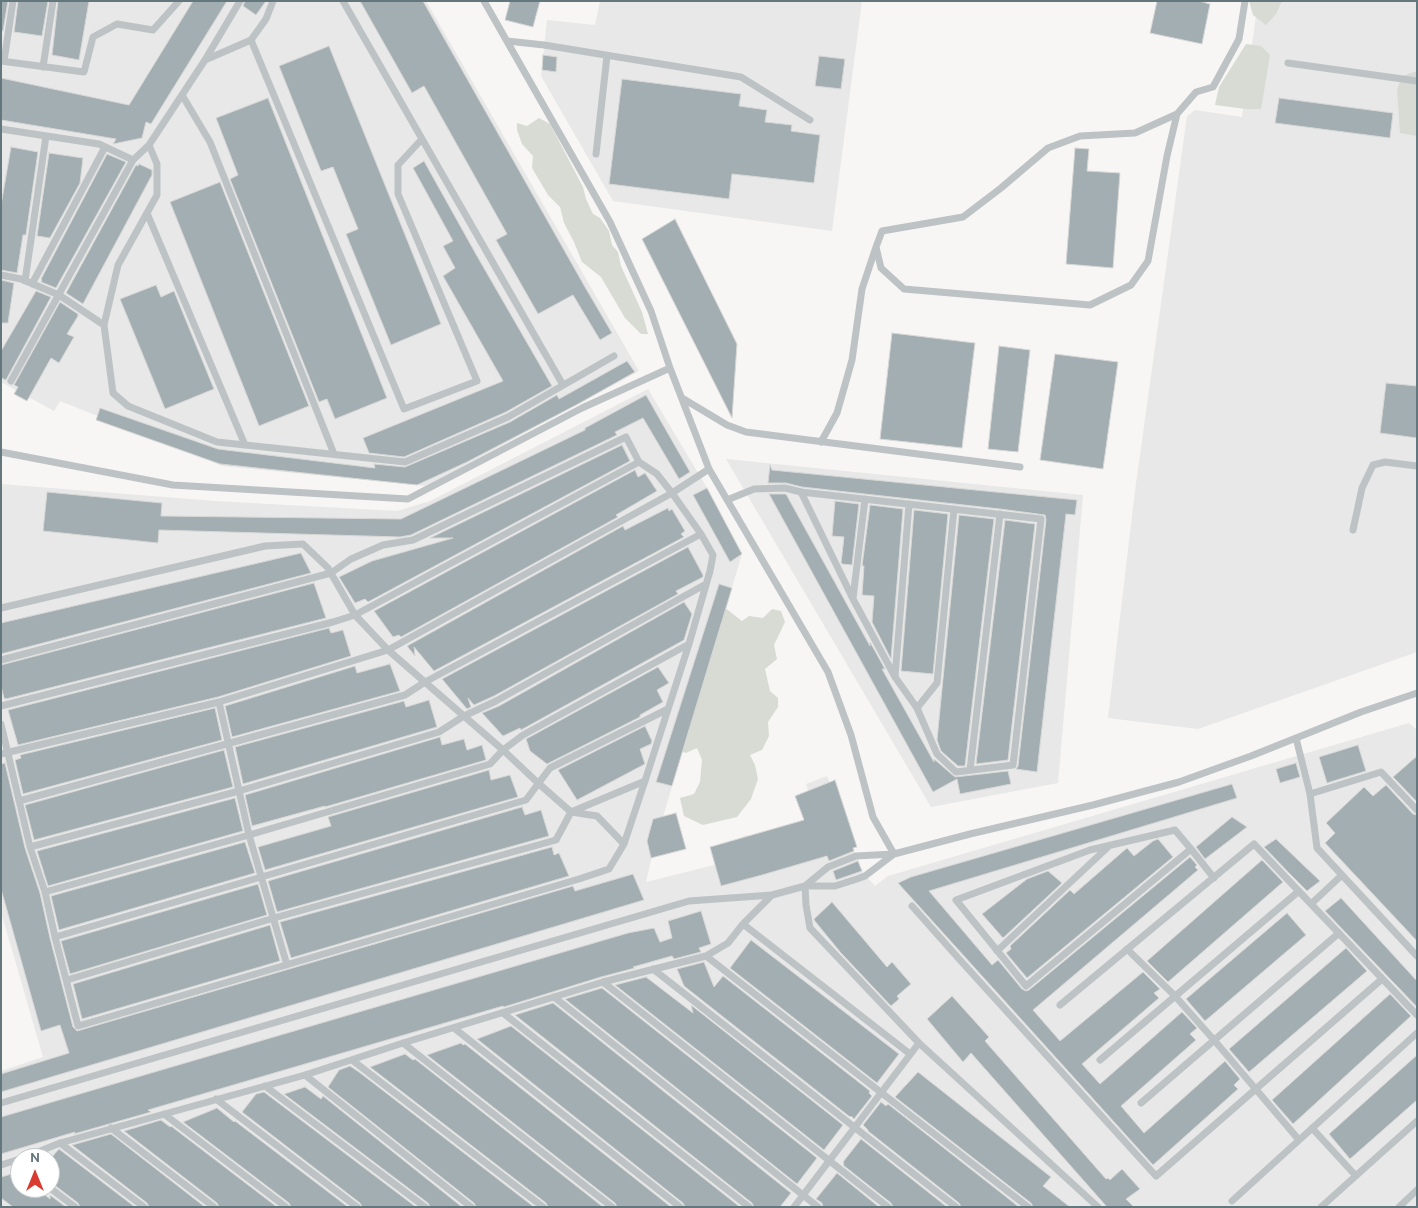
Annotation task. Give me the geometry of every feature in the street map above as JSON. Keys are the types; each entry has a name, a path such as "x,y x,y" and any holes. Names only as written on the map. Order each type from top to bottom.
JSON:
{"lane":[{"path":"13,1 3,61 84,72 93,37 117,24 153,30 179,1"},
{"path":"43,67 53,1"},
{"path":"11,381 133,160 149,145 205,60 240,1"},
{"path":"205,60 251,40 266,19 273,1"},
{"path":"343,1 563,385"},
{"path":"484,1 610,222 651,311 670,368 709,469 828,672 851,735 873,817 894,854"},
{"path":"821,442 837,412 850,369 862,289 882,231 963,217 1048,148 1080,136 1135,132 1177,114 1196,92 1213,87 1240,39 1245,1"},
{"path":"251,40 404,409 477,381 398,194 398,165 422,139"},
{"path":"507,41 544,44 741,77 810,120"},
{"path":"596,154 607,56"},
{"path":"1288,63 1417,81"},
{"path":"182,95 210,142 334,454"},
{"path":"876,247 881,268 904,289 1090,306 1131,284 1148,262 1167,156 1177,114"},
{"path":"2,131 99,144 133,160"},
{"path":"29,282 46,136"},
{"path":"149,145 157,164 157,195 118,265 104,325 113,393 128,406 217,442 405,462 508,417 614,356"},
{"path":"29,282 105,147"},
{"path":"147,213 245,445"},
{"path":"1,275 29,282 59,295 104,325"},
{"path":"1,452 173,485 408,499 582,408 670,368"},
{"path":"682,398 727,425 746,432 1020,466"},
{"path":"1,660 331,573 351,558 383,544 413,540 626,437 639,462 657,474 701,534 713,555 689,644 645,781 624,844 609,869 78,1026 45,892 30,847 19,801 4,754 1,724"},
{"path":"1,706 355,615 639,462"},
{"path":"1353,530 1362,488 1372,465 1385,462 1417,466"},
{"path":"4,754 219,702 388,650 672,493 709,469"},
{"path":"727,500 754,489 785,488 801,492 1041,519 1013,765 956,772 937,754 917,708 895,677 853,599 801,492"},
{"path":"853,599 865,499"},
{"path":"895,677 909,504"},
{"path":"917,708 937,683 954,509"},
{"path":"970,770 1000,514"},
{"path":"19,801 405,695 425,682 701,534"},
{"path":"1,608 265,546 303,544 328,568 355,615 388,650 571,812 596,816 624,844"},
{"path":"30,847 239,791 439,732 464,716 706,584"},
{"path":"45,892 249,835 490,764 503,750 523,735 689,644"},
{"path":"805,886 828,867 856,856 894,854 1179,782 1251,756 1361,712 1417,693"},
{"path":"219,702 249,835 287,965"},
{"path":"55,938 526,800 550,768 668,709"},
{"path":"1296,738 1310,794 1317,848 1417,956"},
{"path":"1310,794 1380,772 1417,810"},
{"path":"67,980 274,918 556,840 571,812 645,781"},
{"path":"1191,850 1026,986 956,900 1090,850 1175,830 1214,878"},
{"path":"1060,1005 1254,844 1417,1015"},
{"path":"997,950 1110,845"},
{"path":"1,1103 689,901 772,895 805,886 835,886 865,876 894,854"},
{"path":"1311,904 1342,875"},
{"path":"805,886 810,928 919,1043 1098,1207"},
{"path":"1100,1060 1299,891"},
{"path":"49,1148 111,1128 304,1075 603,982 706,956 728,943 743,924 772,895"},
{"path":"912,906 966,968 1156,1176 1382,979"},
{"path":"743,924 910,1054"},
{"path":"1142,1103 1339,933"},
{"path":"1127,949 1175,996 1299,1140"},
{"path":"706,956 1028,1207"},
{"path":"653,969 956,1207"},
{"path":"603,982 888,1207"},
{"path":"554,997 818,1207"},
{"path":"503,1013 749,1207"},
{"path":"454,1028 680,1207"},
{"path":"1232,1201 1417,1033"},
{"path":"403,1043 612,1207"},
{"path":"794,1207 919,1043"},
{"path":"352,1060 544,1207"},
{"path":"304,1075 471,1207"},
{"path":"266,1086 425,1207"},
{"path":"216,1100 357,1207"},
{"path":"164,1114 286,1207"},
{"path":"1321,1207 1417,1121"},
{"path":"111,1128 214,1207"},
{"path":"1312,1128 1356,1176"},
{"path":"60,1143 144,1207"},
{"path":"1399,1207 1417,1190"},
{"path":"60,1196 75,1207"}],"shaded area":[{"path":"1,1 426,1 639,371 427,486 223,466 60,401 54,411 1,382"},
{"path":"600,1 862,1 832,231 613,201 541,76 547,20 595,25"},
{"path":"1249,1 1282,1 1276,14 1266,25 1253,15"},
{"path":"1258,1 1417,1 1417,652 1198,729 1108,718 1135,491 1187,116 1195,110 1242,117"},
{"path":"1246,44 1261,46 1270,55 1261,109 1215,105 1219,87"},
{"path":"1417,72 1417,136 1400,133 1397,90 1402,76"},
{"path":"539,118 550,124 583,187 593,214 600,218 609,231 612,245 618,252 621,266 642,312 648,334 641,334 625,318 601,277 582,262 564,223 560,207 548,195 532,168 533,156 522,144 517,130 517,123 527,126"},
{"path":"648,389 707,488 742,554 655,843 646,882 746,857 743,836 817,816 806,784 827,776 862,871 875,886 888,876 1409,723 1417,730 1417,1207 1,1207 1,1071 43,1057 1,912 1,484 215,501 397,511 430,501"},
{"path":"726,459 1083,495 1058,783 931,807"},
{"path":"724,607 742,621 749,616 763,618 772,609 781,611 785,622 774,645 777,659 765,669 770,691 778,698 778,707 768,722 769,736 762,750 750,755 755,765 758,779 751,799 737,817 703,825 684,816 680,798 694,794 700,782 702,760 697,748 686,753 674,749"}],"building":[{"path":"1,1 8,1 3,31 1,31"},
{"path":"18,1 48,1 42,36 14,32"},
{"path":"58,1 89,1 79,60 52,55"},
{"path":"193,1 227,1 151,124 146,122 142,138 113,144 116,139 1,120 1,78 129,105"},
{"path":"245,1 266,1 256,15 243,6"},
{"path":"360,1 423,1 612,333 600,340 573,295 538,314 496,240 507,234 424,86 412,93"},
{"path":"510,1 540,1 533,27 505,20"},
{"path":"1157,1 1199,1 1210,4 1202,44 1150,33"},
{"path":"329,46 441,324 391,345 346,234 358,229 333,167 321,171 279,66"},
{"path":"543,55 557,57 556,72 542,70"},
{"path":"819,56 845,59 841,89 815,86"},
{"path":"622,79 741,94 739,106 767,110 765,122 792,125 791,131 820,135 814,183 732,174 729,199 609,184"},
{"path":"268,98 387,398 335,419 327,399 319,402 230,179 238,175 216,118"},
{"path":"1279,98 1393,113 1390,138 1275,123"},
{"path":"11,147 38,152 26,235 23,235 17,273 1,270 1,205"},
{"path":"1075,148 1089,149 1087,171 1120,173 1113,268 1066,264"},
{"path":"49,153 83,158 80,183 50,238 37,236"},
{"path":"107,154 126,162 56,288 41,282 41,279"},
{"path":"424,161 552,386 506,412 404,457 369,453 363,438 503,381 443,276 455,268 443,246 453,241 413,168"},
{"path":"139,164 152,170 152,175 83,304 66,293 136,165 138,166"},
{"path":"220,182 309,406 259,426 170,202"},
{"path":"675,219 737,344 732,418 642,239"},
{"path":"1,280 14,283 8,323 1,323"},
{"path":"156,285 161,297 174,291 214,389 165,409 120,299"},
{"path":"36,291 51,297 6,380 1,378 1,351"},
{"path":"60,302 78,314 67,334 74,337 59,363 51,358 27,401 14,394 18,387 14,385"},
{"path":"892,333 975,343 962,448 880,439"},
{"path":"999,346 1030,350 1018,452 988,449"},
{"path":"1055,354 1118,362 1103,469 1040,460"},
{"path":"627,361 635,372 467,462 417,485 220,464 96,420 100,408 218,449 375,468 374,464 405,467 510,422 557,395 559,399"},
{"path":"1386,383 1417,386 1417,438 1380,433"},
{"path":"646,395 690,472 679,479 643,418 615,432 617,435 411,535 400,537 159,530 158,543 43,531 47,492 162,503 161,516 401,519 585,430 585,428"},
{"path":"622,445 630,461 368,602 365,599 355,603 339,577 372,561 453,538 430,538"},
{"path":"770,465 772,470 1077,500 1075,515 1066,514 1037,772 1016,769 1018,766 1046,520 1045,515 802,487 786,483 768,483"},
{"path":"635,470 638,477 645,473 657,491 616,515 618,517 401,637 399,635 393,637 374,611"},
{"path":"707,488 742,554 730,562 693,495"},
{"path":"769,494 786,494 870,646 870,642 885,669 882,669 934,762 934,759 955,777 1008,771 1011,784 960,794 957,779 933,792"},
{"path":"835,501 859,504 852,565 841,563 844,537 832,536"},
{"path":"870,505 903,509 891,659 872,622 874,596 862,595 864,566 862,566"},
{"path":"668,508 669,511 672,509 685,531 681,534 684,537 434,671 414,647 415,656 407,646 623,526 625,530"},
{"path":"914,510 948,514 933,674 901,671"},
{"path":"959,515 994,519 965,766 958,766 941,751 937,740"},
{"path":"1005,520 1035,524 1008,760 976,764"},
{"path":"688,547 703,577 676,591 678,594 494,696 474,705 468,698 471,707 467,709 442,679"},
{"path":"301,553 311,573 1,654 1,623"},
{"path":"314,583 326,618 4,698 1,686 1,665"},
{"path":"719,584 732,588 672,786 656,782"},
{"path":"684,602 692,614 684,640 521,730 520,728 503,736 482,713 499,706"},
{"path":"329,628 331,633 343,630 351,656 218,697 18,745 8,710"},
{"path":"390,664 400,691 232,737 225,706 355,666 357,673"},
{"path":"658,667 669,683 657,690 663,702 640,715 640,717 547,764 530,751 526,739"},
{"path":"429,700 437,727 243,784 235,747 404,701 406,707"},
{"path":"215,708 222,740 23,794 15,760 21,758 20,755"},
{"path":"645,726 652,741 651,744 640,749 645,764 577,800 558,770"},
{"path":"440,737 442,745 464,739 467,750 482,745 486,760 325,807 252,826 245,795"},
{"path":"1358,745 1366,771 1327,783 1319,757"},
{"path":"224,750 233,787 34,840 25,805"},
{"path":"1417,756 1417,802 1393,777"},
{"path":"5,763 25,848 40,893 73,1027 77,1031 573,886 575,891 633,874 644,900 1,1092 1,1074 69,1053 60,1025 41,1031 1,889 1,764"},
{"path":"1296,763 1300,777 1280,783 1276,769"},
{"path":"489,770 491,780 510,775 518,797 265,870 258,847 331,826 328,817"},
{"path":"835,780 857,847 853,848 854,851 829,861 827,856 721,886 710,847 804,820 795,796"},
{"path":"1232,784 1237,798 929,891 992,965 998,960 1022,989 1026,991 1190,857 1197,865 1195,867 1198,870 1033,1010 1060,1041 1143,972 1160,989 1154,993 1159,998 1082,1064 1100,1084 1182,1012 1197,1028 1190,1034 1196,1040 1121,1106 1144,1133 1225,1061 1240,1079 1234,1085 1238,1089 1153,1165 898,883 911,877"},
{"path":"1386,785 1413,814 1417,815 1417,941 1325,843 1335,833 1326,823 1364,787 1373,796"},
{"path":"235,798 243,831 48,886 37,851"},
{"path":"522,807 525,815 541,810 549,836 277,912 268,881"},
{"path":"676,813 686,849 651,858 647,841 653,819"},
{"path":"1232,817 1247,827 1205,859 1196,847"},
{"path":"1158,839 1173,857 1027,978 1006,953 1011,949 1010,946 1070,890 1074,894 1127,848 1134,856"},
{"path":"1276,839 1320,881 1307,891 1264,847"},
{"path":"245,842 255,873 59,930 51,896"},
{"path":"552,847 554,855 559,853 569,876 291,958 280,922"},
{"path":"1262,860 1283,882 1168,982 1147,961"},
{"path":"858,861 862,871 836,880 833,871"},
{"path":"1048,871 1062,883 1003,938 982,914 1027,879"},
{"path":"258,884 267,915 70,974 61,941"},
{"path":"1341,898 1417,981 1417,1007 1325,911"},
{"path":"832,902 887,967 892,962 911,984 897,996 899,999 891,1006 841,953 814,920"},
{"path":"701,911 711,944 699,948 701,952 674,959 672,956 633,967 635,968 148,1110 151,1112 21,1148 10,1148 10,1151 1,1154 1,1117 628,933 654,928 660,942 672,938 668,921"},
{"path":"1287,913 1306,935 1205,1021 1186,999"},
{"path":"270,925 280,961 82,1019 73,984"},
{"path":"751,940 899,1054 877,1083 730,968"},
{"path":"1346,948 1367,971 1249,1072 1229,1049"},
{"path":"704,962 714,987 723,976 870,1091 869,1093 872,1096 854,1119 684,986 677,969"},
{"path":"646,977 693,1013 691,1005 843,1125 824,1150 615,985"},
{"path":"602,988 817,1158 797,1184 565,999"},
{"path":"1390,994 1411,1016 1293,1124 1272,1100"},
{"path":"952,996 989,1037 985,1041 1106,1179 1110,1180 1122,1169 1140,1189 1126,1199 1134,1207 1107,1207 971,1053 963,1062 927,1019"},
{"path":"553,1003 791,1193 780,1207 754,1207 752,1203 515,1015"},
{"path":"511,1026 740,1207 685,1207 683,1203 477,1039"},
{"path":"461,1043 465,1044 671,1207 617,1207 615,1203 427,1055"},
{"path":"405,1054 413,1060 415,1059 603,1207 548,1207 546,1203 370,1067"},
{"path":"1417,1055 1417,1100 1350,1159 1329,1134"},
{"path":"350,1066 534,1207 476,1207 474,1203 328,1087 339,1070"},
{"path":"918,1072 1051,1177 1043,1186 1070,1207 1033,1207 1031,1203 895,1097"},
{"path":"305,1087 321,1099 323,1096 462,1207 430,1207 428,1203 284,1094"},
{"path":"264,1092 416,1207 362,1207 360,1203 242,1112 256,1094"},
{"path":"881,1102 886,1106 888,1104 1019,1207 961,1207 959,1203 868,1131 863,1125"},
{"path":"217,1108 348,1207 291,1207 289,1203 183,1122"},
{"path":"161,1120 277,1207 219,1207 217,1203 124,1131"},
{"path":"111,1134 205,1207 149,1207 147,1203 72,1145"},
{"path":"861,1139 947,1207 893,1207 891,1203 843,1165 843,1162"},
{"path":"60,1150 135,1207 80,1207 78,1203 60,1189"},
{"path":"837,1173 879,1207 823,1207 822,1203 816,1199"},
{"path":"10,1174 10,1198 54,1198 66,1207 13,1207 1,1198 1,1177"}]}
